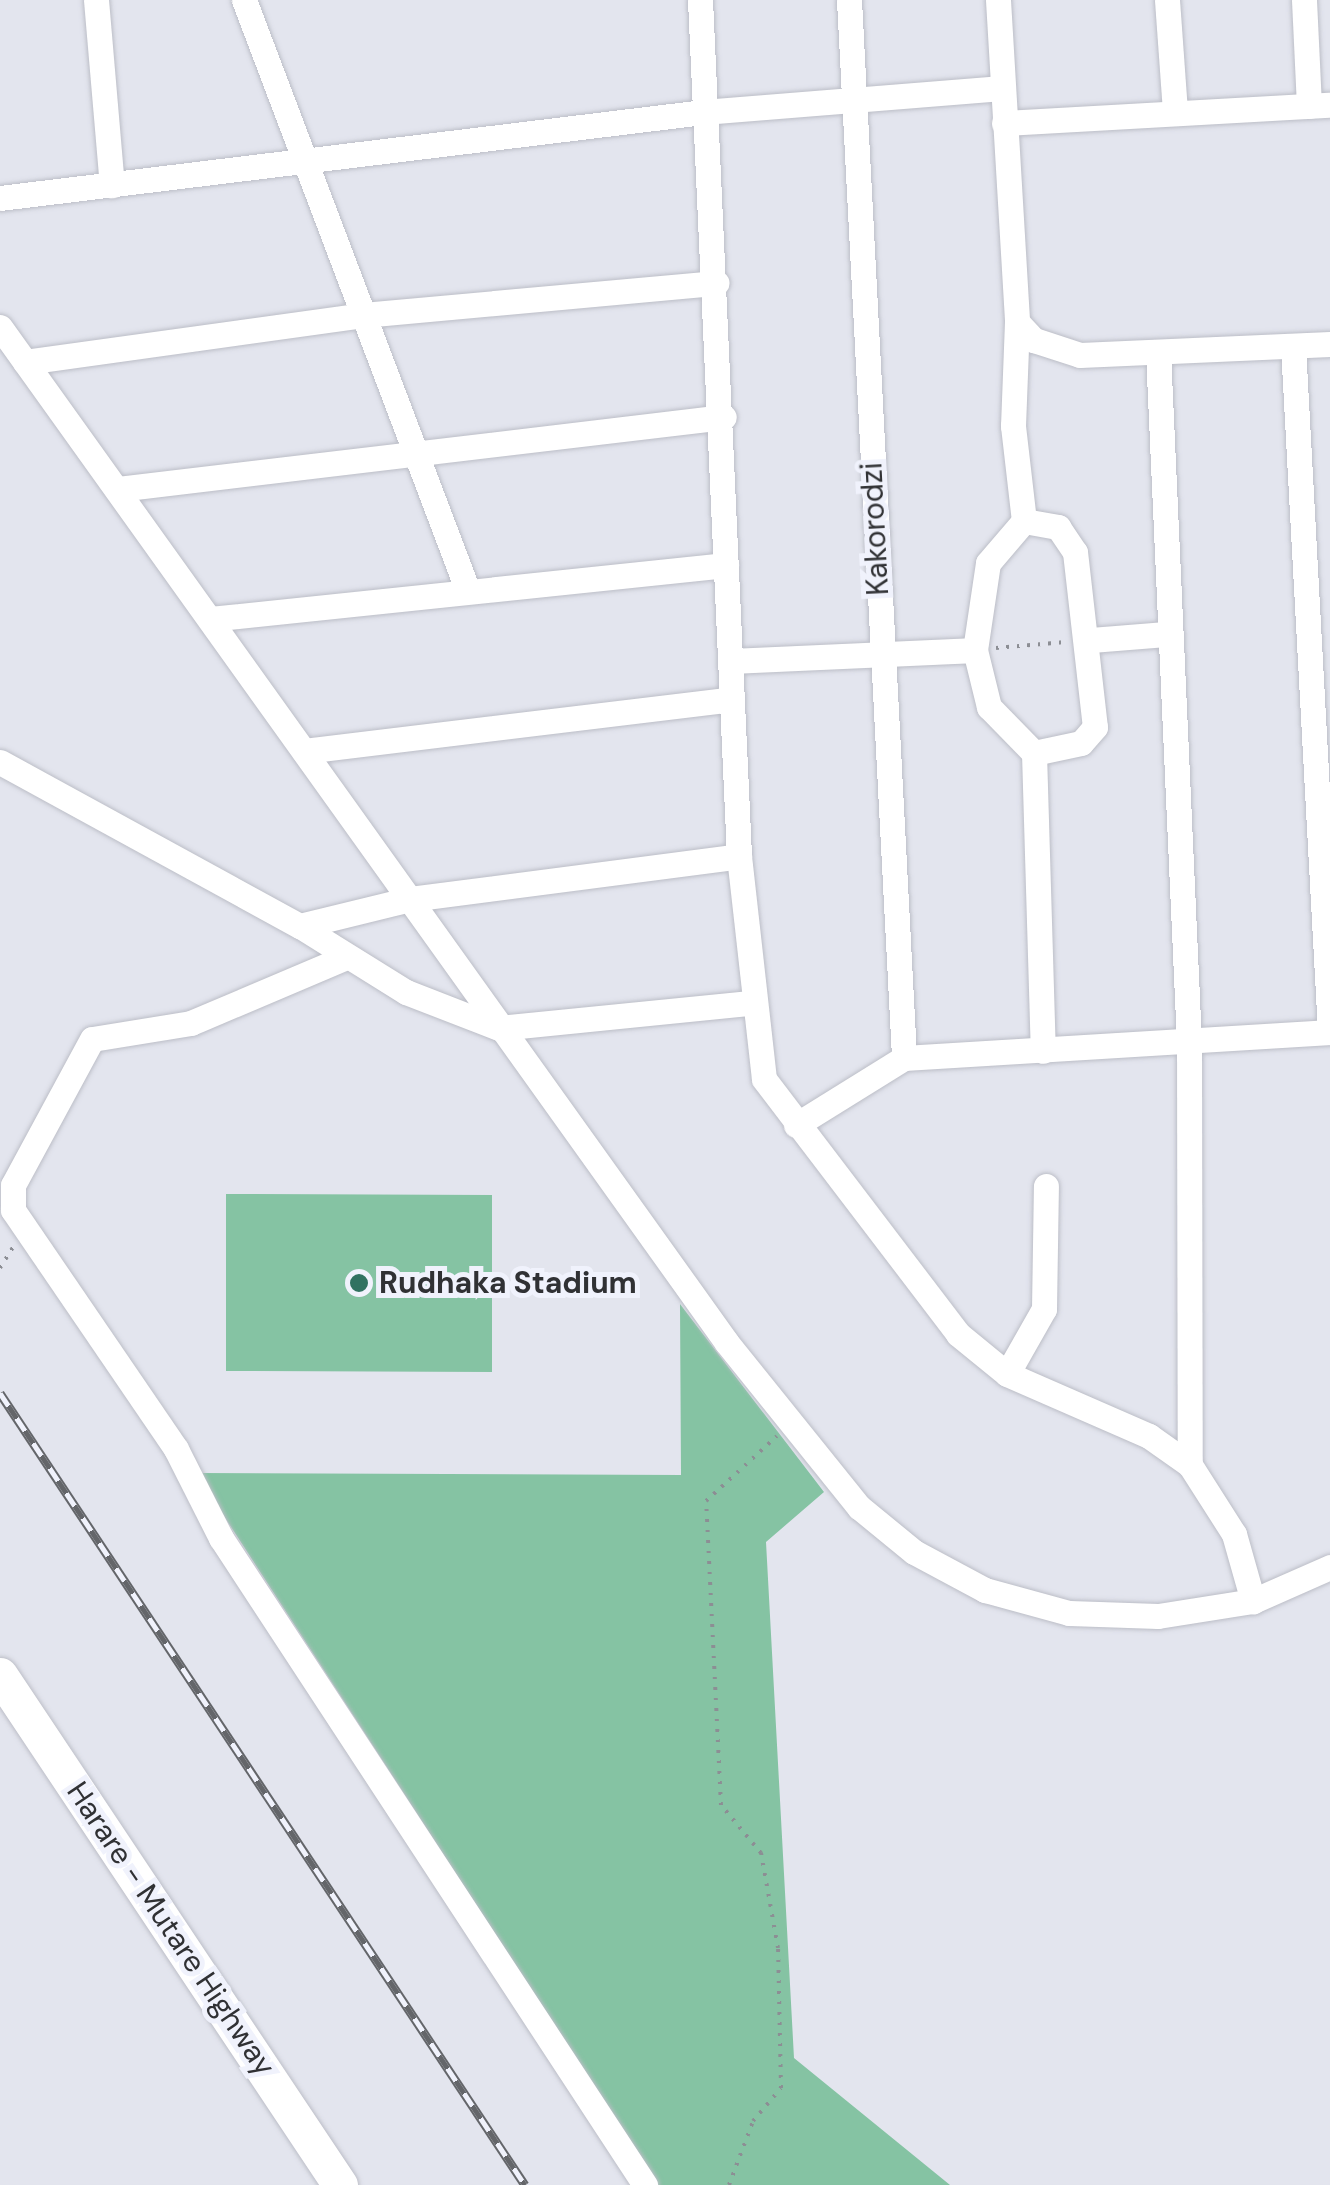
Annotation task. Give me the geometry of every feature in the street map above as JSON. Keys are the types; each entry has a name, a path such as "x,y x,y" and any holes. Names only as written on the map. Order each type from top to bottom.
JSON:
{"highway":[{"name":"Harare - Mutare Highway","path":"0,1675 340,2185"}],"street":[{"path":"96,0 112,184"},
{"path":"244,0 301,164 466,586"},
{"path":"700,0 724,418 739,856 750,1002 764,1079 958,1334 1007,1374 1149,1436 1190,1464 1234,1534 1253,1602"},
{"name":"Kakorodzi","path":"850,0 904,1058"},
{"path":"998,0 1024,521 988,563 976,650 990,708 1034,753 1042,1051"},
{"path":"1167,0 1174,112"},
{"path":"1004,123 1319,105 1304,0"},
{"path":"0,198 704,112 1002,88"},
{"path":"25,362 363,315 717,283"},
{"path":"1016,322 1054,353 1330,344"},
{"path":"0,326 499,1028 789,1427 858,1507 985,1590 1087,1613 1158,1616 1253,1602 1330,1566"},
{"path":"796,1125 904,1058 1330,1032 1293,346"},
{"path":"1158,352 1166,634 1188,1042 1190,1464"},
{"path":"118,489 724,418"},
{"path":"1024,521 1069,536 1091,640 1095,727 1080,744 1034,753"},
{"path":"210,619 466,586 726,564"},
{"path":"1091,640 1166,634"},
{"path":"732,662 881,658 976,650"},
{"path":"304,751 731,699"},
{"path":"0,762 300,926 344,958 499,1028 750,1002"},
{"path":"300,926 410,899 739,856"},
{"path":"344,958 191,1023 92,1039 13,1185 21,1233 176,1449 222,1538 645,2185"},
{"path":"1007,1374 1044,1309 1046,1186"}],"path":[{"path":"976,650 1091,640"},
{"path":"0,1268 21,1233"},
{"path":"729,2185 752,2122 781,2088 778,1948 761,1853 721,1805 706,1500 789,1427"}],"green space":[{"name":"Rudhaka Stadium","path":"226,1194 492,1195 492,1372 226,1371"},
{"path":"680,1304 824,1492 766,1542 794,2058 950,2185 658,2185 196,1473 681,1475"}],"railway":[{"path":"0,1393 525,2185"}],"place":[{"name":"Rudhaka Stadium","path":"359,1283"}]}
